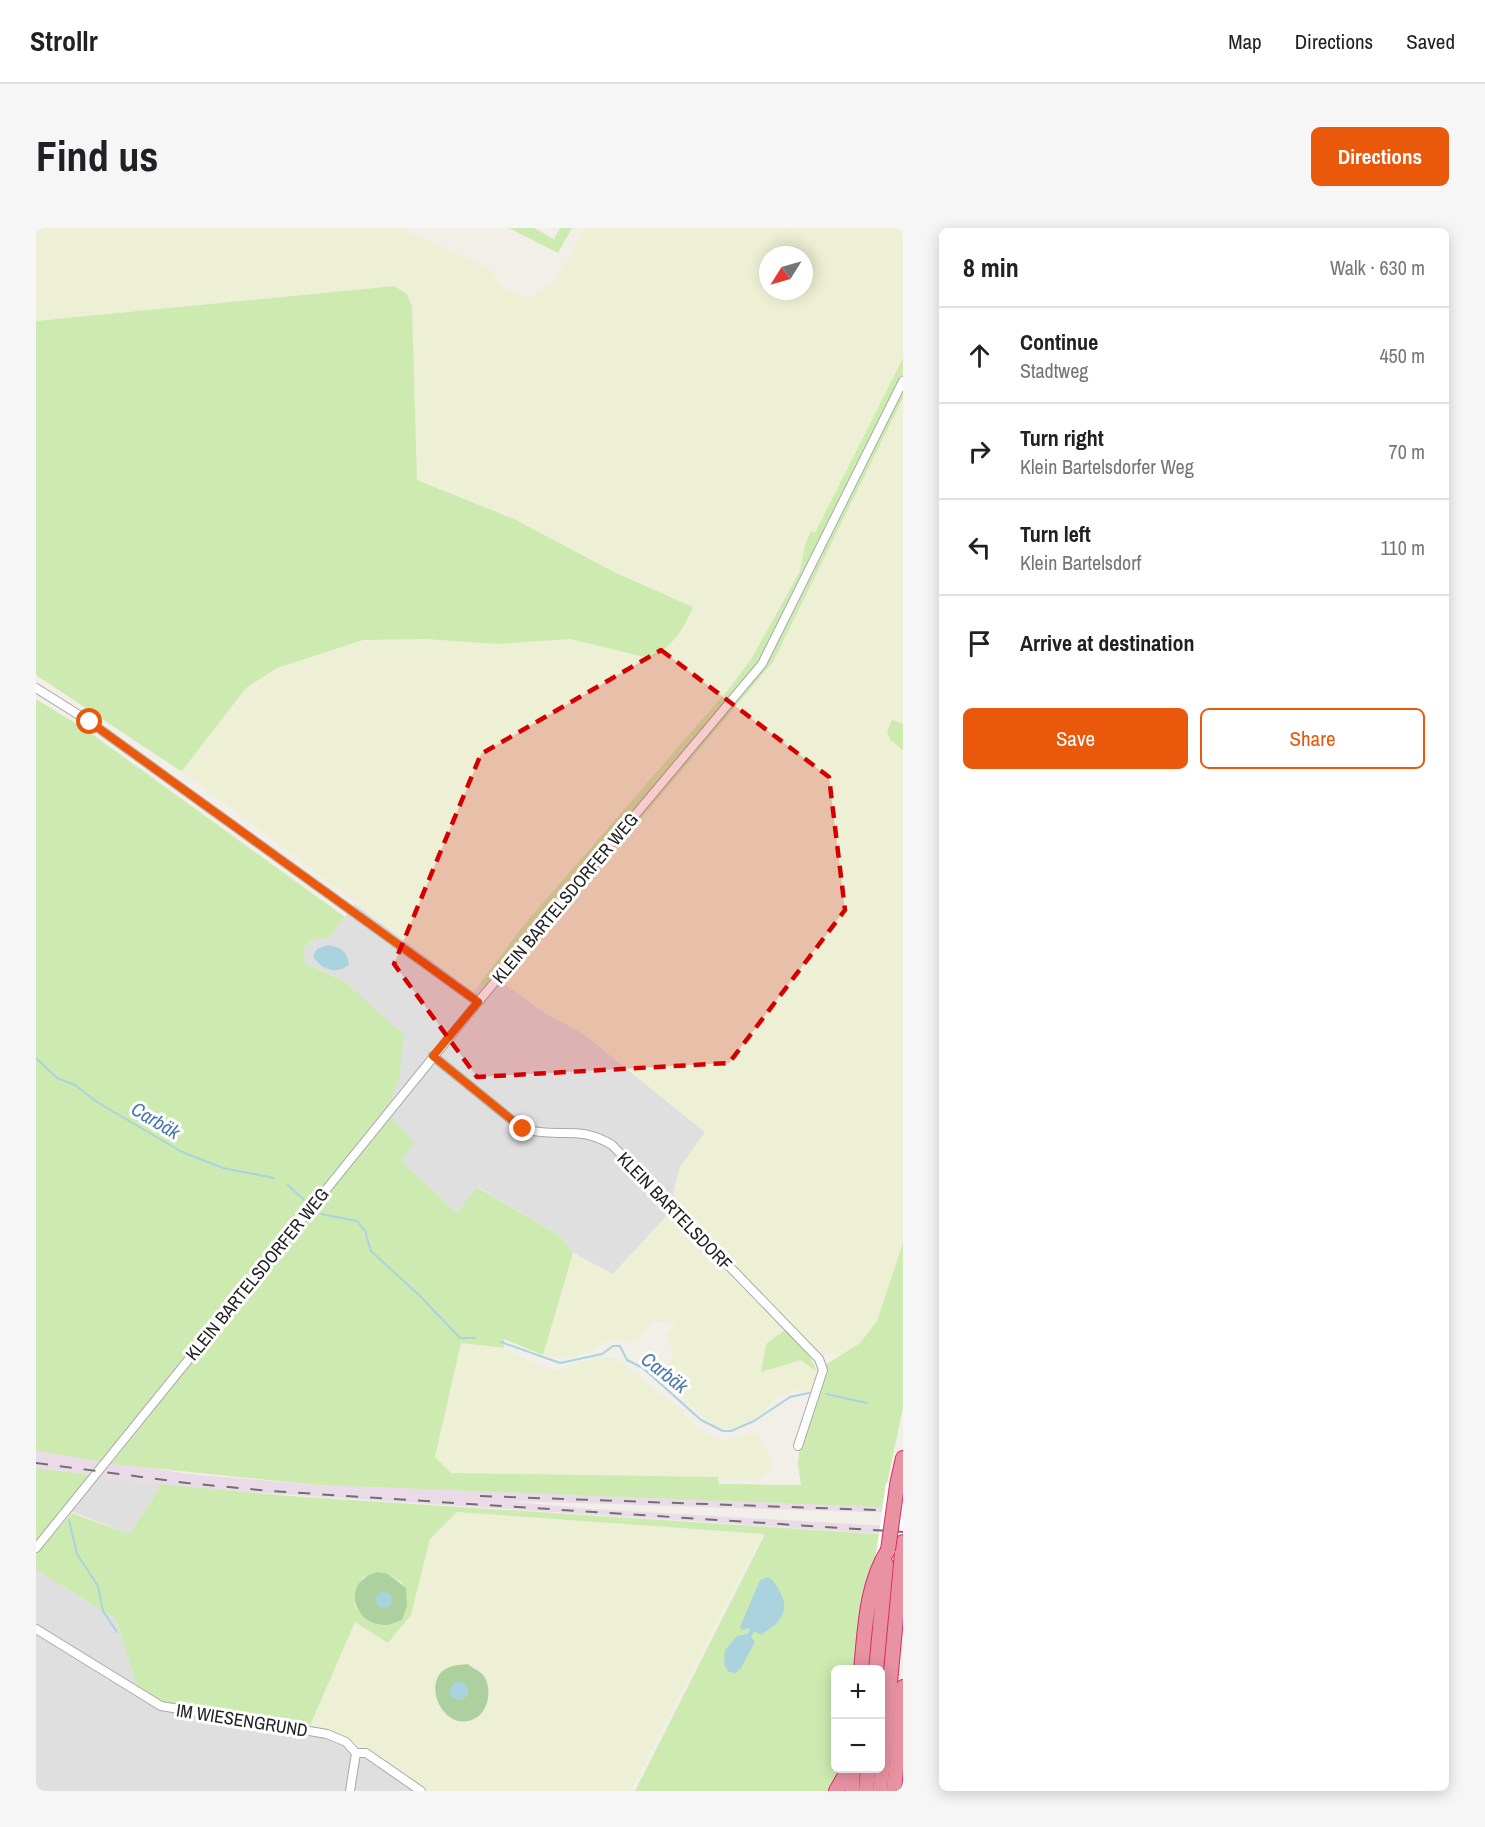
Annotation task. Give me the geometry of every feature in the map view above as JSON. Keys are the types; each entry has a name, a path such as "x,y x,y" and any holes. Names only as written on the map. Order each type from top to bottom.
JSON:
{"highway":[{"path":"876,1665 888,1550 903,1458"},
{"path":"862,1665 871,1596 880,1563 888,1550"},
{"path":"880,1791 903,1552"},
{"path":"894,1791 903,1687"},
{"path":"897,1754 903,1777"},
{"path":"836,1791 848,1773"},
{"path":"851,1773 852,1791"},
{"path":"866,1791 868,1773"}],"street":[{"name":"KLEIN BARTELSDORFER WEG","path":"36,1548 433,1056 762,664 903,381"},
{"path":"36,688 90,722 478,1002"},
{"name":"KLEIN BARTELSDORF","path":"433,1056 523,1129 537,1133 587,1132 612,1145 819,1359 823,1370 798,1446"},
{"name":"IM WIESENGRUND","path":"36,1629 161,1706 327,1734 346,1742 356,1753 366,1753 421,1791"},
{"path":"350,1791 356,1753"}],"highlighted area":[{"path":"661,650 829,777 845,910 729,1063 477,1077 394,964 481,754"}],"shaded area":[{"path":"355,904 473,991 479,985 485,986 494,976 548,1015 581,1032 706,1133 680,1167 673,1195 678,1204 613,1274 573,1253 559,1235 478,1187 457,1214 402,1162 345,982 305,963 303,948 312,939 329,938"},
{"path":"36,1451 189,1474 318,1485 903,1507 903,1513 504,1501 592,1509 903,1527 903,1535 189,1488 36,1468"},
{"path":"91,1475 159,1484 159,1489 129,1534 68,1510 36,1548 36,1541"},
{"path":"36,1570 115,1618 137,1685 136,1694 162,1710 314,1734 366,1756 417,1791 36,1791"}],"green space":[{"path":"36,228 401,228 481,265 491,271 501,287 524,297 533,296 556,280 585,228 903,228 903,358 815,533 812,531 805,545 800,571 758,647 732,685 522,927 474,992 182,771 246,688 277,668 363,640 426,639 497,644 570,639 649,658 661,653 687,623 693,607 616,573 514,519 417,480 412,306 394,286 36,321"},
{"path":"509,228 534,228 554,239 560,228 572,228 558,253"},
{"path":"394,286 407,294 412,306 417,480 514,519 616,573 693,607 690,615 670,644 649,658 570,639 497,644 426,639 363,640 277,668 246,688 182,771 179,770 36,675 36,321"},
{"path":"903,358 903,398 773,662 503,983 494,976 485,986 479,985 522,927 732,685 753,656 800,571 805,545 811,531 815,533"},
{"path":"903,398 903,1243 877,1321 860,1343 845,1355 823,1354 808,1342 697,1228 673,1195 680,1167 705,1132 581,1032 548,1015 503,983 773,662"},
{"path":"36,699 85,729 345,917 329,938 312,939 304,948 305,963 345,982 404,1035 399,1079 389,1106 103,1462 36,1451"},
{"path":"892,720 903,724 903,751 890,739 887,731"},
{"path":"389,1115 414,1142 402,1162 457,1213 477,1187 559,1235 573,1253 543,1355 504,1339 504,1348 461,1343 435,1457 451,1473 718,1477 719,1484 801,1485 798,1464 800,1445 824,1366 860,1343 877,1321 903,1243 903,1408 882,1507 318,1485 111,1464"},
{"path":"671,1211 785,1330 766,1344 801,1360 817,1372 811,1391 801,1392 799,1388 788,1394 781,1394 756,1419 731,1429 713,1425 656,1375 674,1357 666,1335 676,1324 673,1321 654,1322 635,1340 626,1343 618,1339 605,1341 589,1353 561,1359 543,1355 573,1253 613,1274"},
{"path":"785,1330 810,1357 817,1372 801,1360 761,1372 766,1344"},
{"path":"461,1342 504,1348 543,1368 553,1370 564,1369 599,1357 615,1358 679,1408 699,1430 713,1438 725,1440 753,1432 759,1436 772,1462 769,1472 762,1479 721,1480 718,1477 451,1473 435,1458"},
{"path":"36,1468 91,1475 36,1541"},
{"path":"159,1484 290,1496 879,1534 856,1665 831,1665 831,1773 843,1773 832,1791 635,1791 765,1534 457,1512 430,1539 411,1615 388,1643 355,1622 309,1728 162,1703 136,1689 137,1685 115,1618 36,1570 36,1554 72,1513 129,1534 159,1489","holes":["388,1574 402,1583 384,1625 366,1617 356,1608 355,1596 363,1577"]},
{"path":"457,1512 766,1534 759,1540 631,1791 424,1791 346,1737 309,1728 355,1622 388,1643 411,1615 430,1539"},
{"path":"378,1572 388,1574 406,1588 407,1606 402,1620 388,1625 372,1622 364,1616 355,1600 360,1583 367,1576"},
{"path":"468,1664 482,1674 489,1693 486,1705 479,1716 465,1722 457,1721 444,1711 439,1704 435,1687 442,1671"}],"water":[{"path":"328,945 343,951 349,965 339,970 329,970 320,965 313,956 317,949"},
{"path":"768,1577 775,1583 783,1599 781,1618 761,1635 754,1631 751,1637 755,1642 741,1668 735,1673 729,1672 724,1665 725,1650 737,1636 748,1634 750,1628 742,1630 740,1627 760,1580"},
{"path":"381,1592 387,1592 392,1600 390,1606 381,1608 376,1603 376,1597"},
{"path":"459,1682 465,1685 468,1691 465,1697 459,1700 453,1697 450,1691 453,1685"}],"pier":[{"path":"886,1483 903,1486 903,1552 877,1549"}],"waterway":[{"name":"Carbäk","path":"36,1058 57,1078 75,1085 97,1102 182,1152 223,1168 274,1178"},
{"name":"Carbäk","path":"288,1185 306,1202"},
{"name":"Carbäk","path":"321,1214 357,1221 365,1231 371,1251 421,1297 460,1338 475,1338"},
{"name":"Carbäk","path":"501,1342 560,1363 602,1354 613,1346 620,1346 627,1360 643,1368 701,1420 723,1431 731,1431 754,1421 790,1397 809,1393"},
{"name":"Carbäk","path":"826,1394 867,1403"},
{"path":"69,1520 77,1554 98,1586 103,1611 117,1632"}],"railway":[{"path":"36,1463 187,1483 270,1491 903,1532"},
{"path":"480,1496 903,1511"}],"route":[{"path":"90,722 478,1002 433,1056 523,1129"}]}
